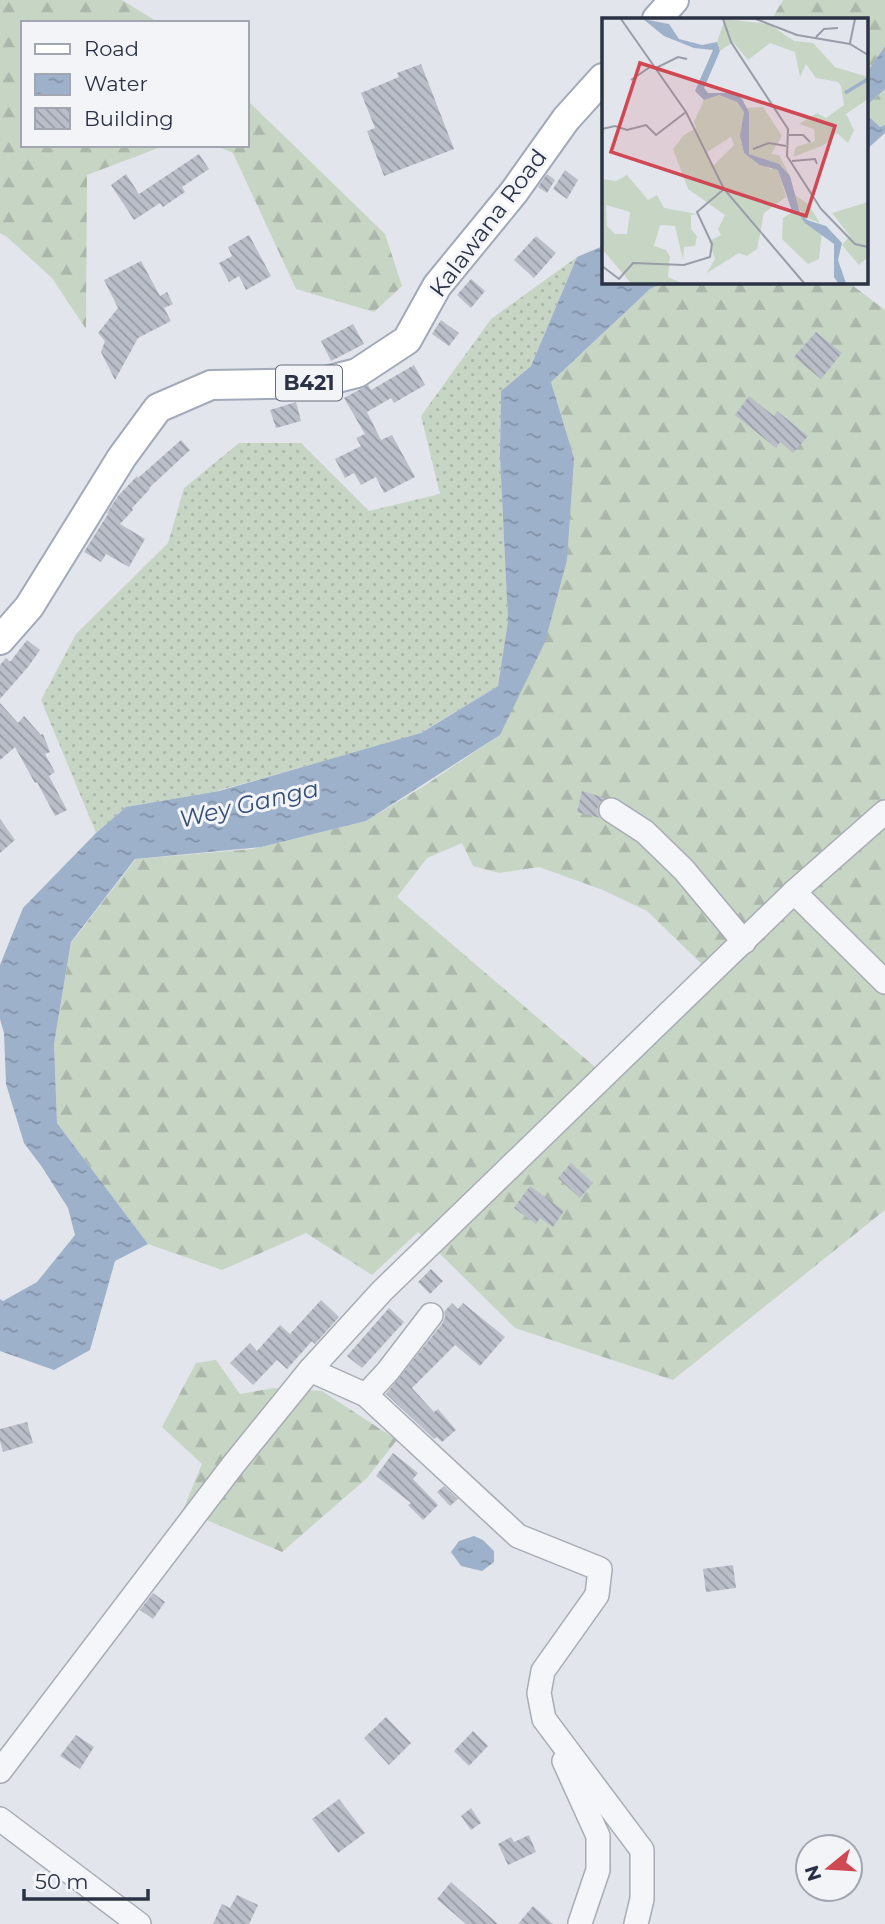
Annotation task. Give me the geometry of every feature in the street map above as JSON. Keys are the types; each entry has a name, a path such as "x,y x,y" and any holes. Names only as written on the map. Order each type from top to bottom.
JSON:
{"main road":[{"path":"658,18 674,0"},
{"name":"Kalawana Road","path":"0,640 29,607 122,457 158,408 211,385 318,383 358,373 407,340 437,286 514,192 566,119 602,79"}],"street":[{"path":"611,810 645,832 684,870 744,942"},
{"path":"0,1769 233,1465 310,1370 382,1291 794,892 885,813"},
{"path":"794,892 885,982"},
{"path":"366,1395 431,1315"},
{"path":"310,1370 366,1395 518,1536 600,1569 597,1595 543,1671 539,1693 544,1719 598,1836 598,1870 580,1923"},
{"path":"544,1719 642,1850 642,1899 636,1924"},
{"path":"0,1818 139,1924"}],"green space":[{"path":"0,0 122,0 156,21 21,21 21,147 161,147 87,175 86,329 52,278 0,233"},
{"path":"783,0 885,0 885,46 868,74 868,18 773,18"},
{"path":"885,89 885,125 880,127 868,116 868,104"},
{"path":"248,101 385,234 402,286 374,312 296,289 233,153 220,147 248,147"},
{"path":"577,257 531,366 501,391 500,457 508,621 498,686 417,735 213,792 126,807 96,833 41,700 76,634 168,543 184,488 239,443 301,443 369,511 440,494 421,416 491,319"},
{"path":"661,284 851,284 885,310 885,1210 673,1380 515,1328 418,1232 372,1275 306,1233 222,1270 148,1244 57,1123 54,1044 71,943 136,859 253,849 366,821 500,735 574,458 551,382 650,289","holes":["462,843 473,866 499,873 539,867 603,890 647,911 711,973 602,1073 397,897 427,858"]},
{"path":"216,1360 240,1394 274,1388 322,1391 397,1440 366,1479 282,1552 183,1510 202,1464 162,1427 196,1363"}],"water":[{"path":"885,46 885,89 868,104 868,71"},
{"path":"868,116 880,127 885,125 885,133 868,148"},
{"name":"Wey Ganga","path":"602,246 602,284 661,284 650,289 551,382 574,458 567,560 545,642 500,735 366,821 261,847 135,859 71,942 54,1044 57,1123 148,1244 115,1261 90,1350 54,1370 0,1351 0,1299 3,1301 37,1282 75,1235 68,1208 24,1143 6,1084 4,1033 0,1019 0,965 23,908 96,833 126,807 219,791 421,733 498,686 508,621 500,457 501,391 531,366 577,257"},
{"path":"474,1536 483,1540 494,1551 494,1562 482,1571 461,1566 451,1552 459,1541"}],"building":[{"path":"421,64 454,149 384,176 367,131 375,128 361,93 399,77 397,73"},
{"path":"199,154 209,169 182,187 185,192 163,207 160,203 134,220 111,185 126,174 139,194"},
{"path":"565,170 578,180 567,199 553,189"},
{"path":"547,174 555,180 547,193 538,187"},
{"path":"249,235 271,276 246,290 239,276 229,282 219,263 232,256 228,247"},
{"path":"536,236 556,253 534,278 514,260"},
{"path":"141,261 160,296 167,292 173,304 164,308 171,321 138,338 115,380 101,352 105,341 98,333 118,308 104,280"},
{"path":"471,279 485,291 471,308 457,295"},
{"path":"441,320 459,333 449,346 432,334"},
{"path":"353,324 364,344 331,361 321,341"},
{"path":"816,332 842,353 821,379 794,357"},
{"path":"414,365 425,385 394,403 391,398 367,412 381,440 392,435 415,477 384,493 376,477 361,485 354,473 345,478 335,459 361,446 356,438 365,434 344,398 368,385 371,390"},
{"path":"749,396 774,416 777,411 808,436 793,453 780,442 776,448 735,415"},
{"path":"296,402 301,421 276,428 270,410"},
{"path":"181,440 190,450 149,488 120,524 145,539 129,567 106,554 101,562 84,552 118,496 137,476 138,478"},
{"path":"27,640 40,650 0,699 0,665 6,658 10,662"},
{"path":"0,703 18,723 24,716 41,735 43,734 50,752 45,754 55,772 49,776 67,810 55,816 15,747 0,760"},
{"path":"582,791 605,798 597,809 600,818 577,812"},
{"path":"0,819 15,840 0,853"},
{"path":"571,1163 593,1183 580,1198 558,1178"},
{"path":"530,1186 564,1211 553,1227 540,1218 536,1224 514,1208"},
{"path":"431,1269 443,1281 430,1294 418,1282"},
{"path":"321,1300 339,1317 315,1344 312,1341 287,1369 277,1360 253,1385 230,1363 250,1343 257,1351 280,1325 290,1334"},
{"path":"452,1303 458,1309 463,1303 505,1337 480,1366 455,1345 412,1388 434,1412 438,1409 456,1430 442,1442 437,1437 434,1439 386,1394 442,1324 444,1312"},
{"path":"389,1308 404,1322 362,1368 347,1356"},
{"path":"27,1422 33,1443 3,1452 0,1429"},
{"path":"393,1453 418,1473 413,1479 438,1505 423,1520 408,1505 411,1503 376,1476"},
{"path":"444,1486 458,1499 450,1506 437,1492"},
{"path":"733,1565 736,1588 706,1592 703,1569"},
{"path":"153,1593 165,1602 153,1619 140,1610"},
{"path":"386,1717 411,1743 389,1765 364,1738"},
{"path":"473,1731 488,1746 469,1766 454,1751"},
{"path":"76,1735 94,1747 80,1769 60,1756"},
{"path":"339,1799 365,1833 338,1853 312,1819"},
{"path":"471,1808 481,1823 471,1830 461,1816"},
{"path":"529,1835 536,1852 508,1865 498,1844 511,1837 514,1842"},
{"path":"451,1882 498,1924 466,1924 437,1899"},
{"path":"237,1895 258,1905 249,1924 213,1924 222,1904 230,1908"},
{"path":"533,1906 553,1924 518,1924"}]}
